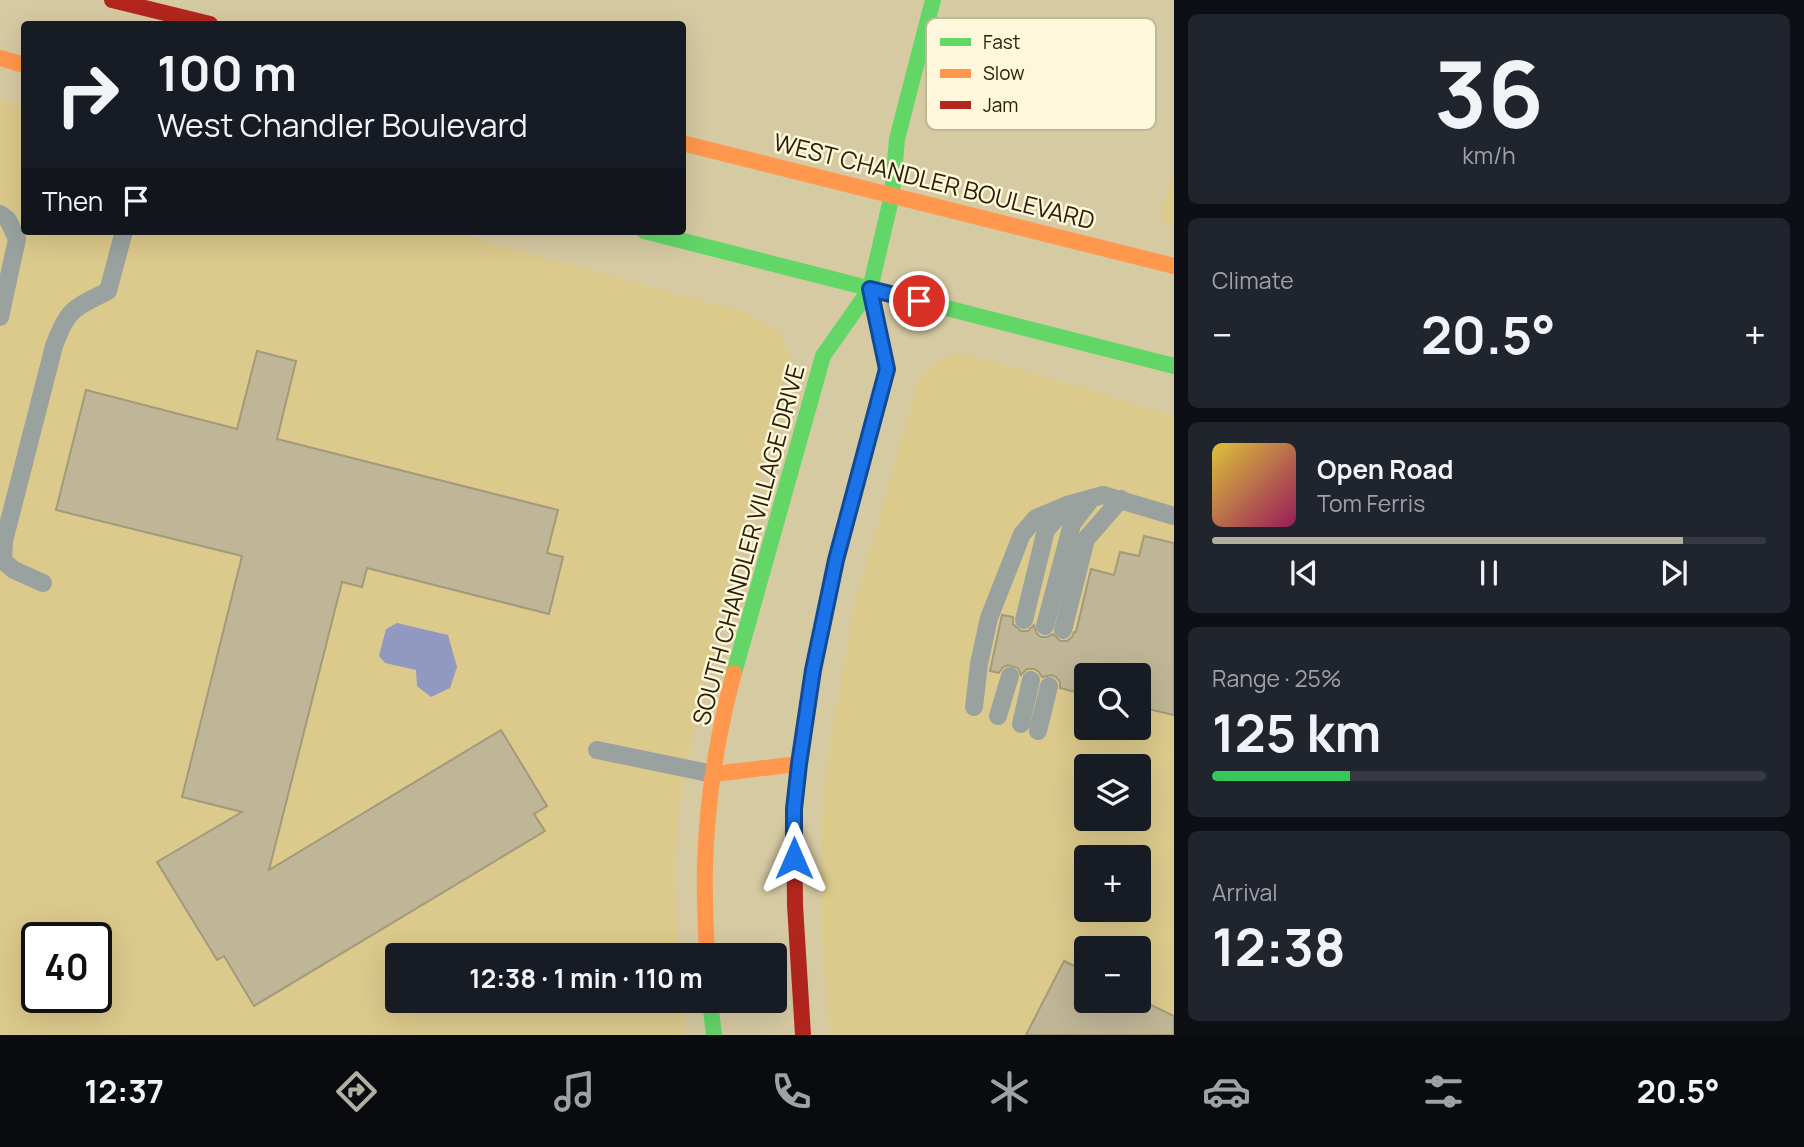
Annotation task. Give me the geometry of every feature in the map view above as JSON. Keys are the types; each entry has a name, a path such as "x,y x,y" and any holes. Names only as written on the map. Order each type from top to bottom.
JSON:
{"street":[{"path":"112,0 198,21"},
{"path":"928,18 933,0"},
{"path":"803,1035 795,905 794,809 799,764 813,670 836,560 887,369 870,289 892,195 897,139 926,27"},
{"path":"0,58 21,64"},
{"name":"WEST CHANDLER BOULEVARD","path":"686,143 1174,266"},
{"path":"660,235 1174,366"},
{"name":"SOUTH CHANDLER VILLAGE DRIVE","path":"707,943 705,866 713,774 729,692 823,356 870,289"},
{"path":"713,774 799,764"},
{"path":"711,1013 714,1035"}],"lane":[{"path":"0,214 8,220 17,239 0,317"},
{"path":"43,583 14,570 3,561 4,541 54,346 63,322 75,308 108,291 123,235"},
{"path":"974,707 979,664 989,618 1022,534 1036,518 1067,505 1103,495 1174,516"},
{"path":"1045,626 1072,524 1092,498"},
{"path":"1063,630 1086,539 1121,499"},
{"path":"1024,620 1046,530 1067,505"},
{"path":"998,716 1010,676"},
{"path":"1021,724 1031,680"},
{"path":"1038,731 1049,685"},
{"path":"597,750 713,774"}],"shaded area":[{"path":"0,99 21,104 21,235 463,235 744,312 779,330 791,359 790,372 726,591 678,809 675,871 678,943 385,943 385,1013 684,1013 686,1035 0,1035"},
{"path":"1174,170 1174,226 1159,222"},
{"path":"954,353 970,355 1174,416 1174,1035 830,1035 821,925 822,811 831,736 855,603 919,378 936,362"}],"water":[{"path":"397,623 448,635 457,667 450,688 431,697 417,686 416,670 385,663 379,656 386,629"}],"building":[{"path":"257,351 296,361 277,439 558,510 547,553 563,557 549,614 367,568 362,587 342,582 269,870 501,730 547,806 534,814 545,831 254,1006 224,956 217,960 157,862 242,812 182,797 242,556 56,510 86,390 237,429"},
{"path":"1144,536 1174,543 1174,715 1151,710 1151,663 1074,663 1074,692 1060,688 1056,677 1042,677 1034,669 1027,669 1021,675 1018,668 1008,665 999,673 990,671 1002,615 1013,617 1013,624 1021,631 1028,631 1034,625 1041,637 1053,634 1060,641 1067,641 1076,632 1091,569 1114,575 1120,552 1139,556"},
{"path":"1064,961 1074,966 1074,1013 1151,1013 1151,1005 1174,1016 1174,1035 1026,1035"}],"traffic: fast":[{"path":"928,18 933,0"},
{"path":"734,673 823,356 870,289 892,195 897,139 926,27"},
{"path":"660,235 1174,366"},
{"path":"867,445 887,369 870,289"},
{"path":"711,1013 714,1035"}],"traffic: slow":[{"path":"0,58 21,64"},
{"path":"686,144 1174,266"},
{"path":"803,735 813,670 836,560 867,445"},
{"path":"707,943 705,876 708,817 718,744 734,673"},
{"path":"713,774 799,764"}],"traffic: jam":[{"path":"112,0 198,21"},
{"path":"803,735 794,809 795,905 803,1035"}],"route":[{"path":"794,858 794,809 813,670 836,560 887,369 870,289 919,301"}]}
